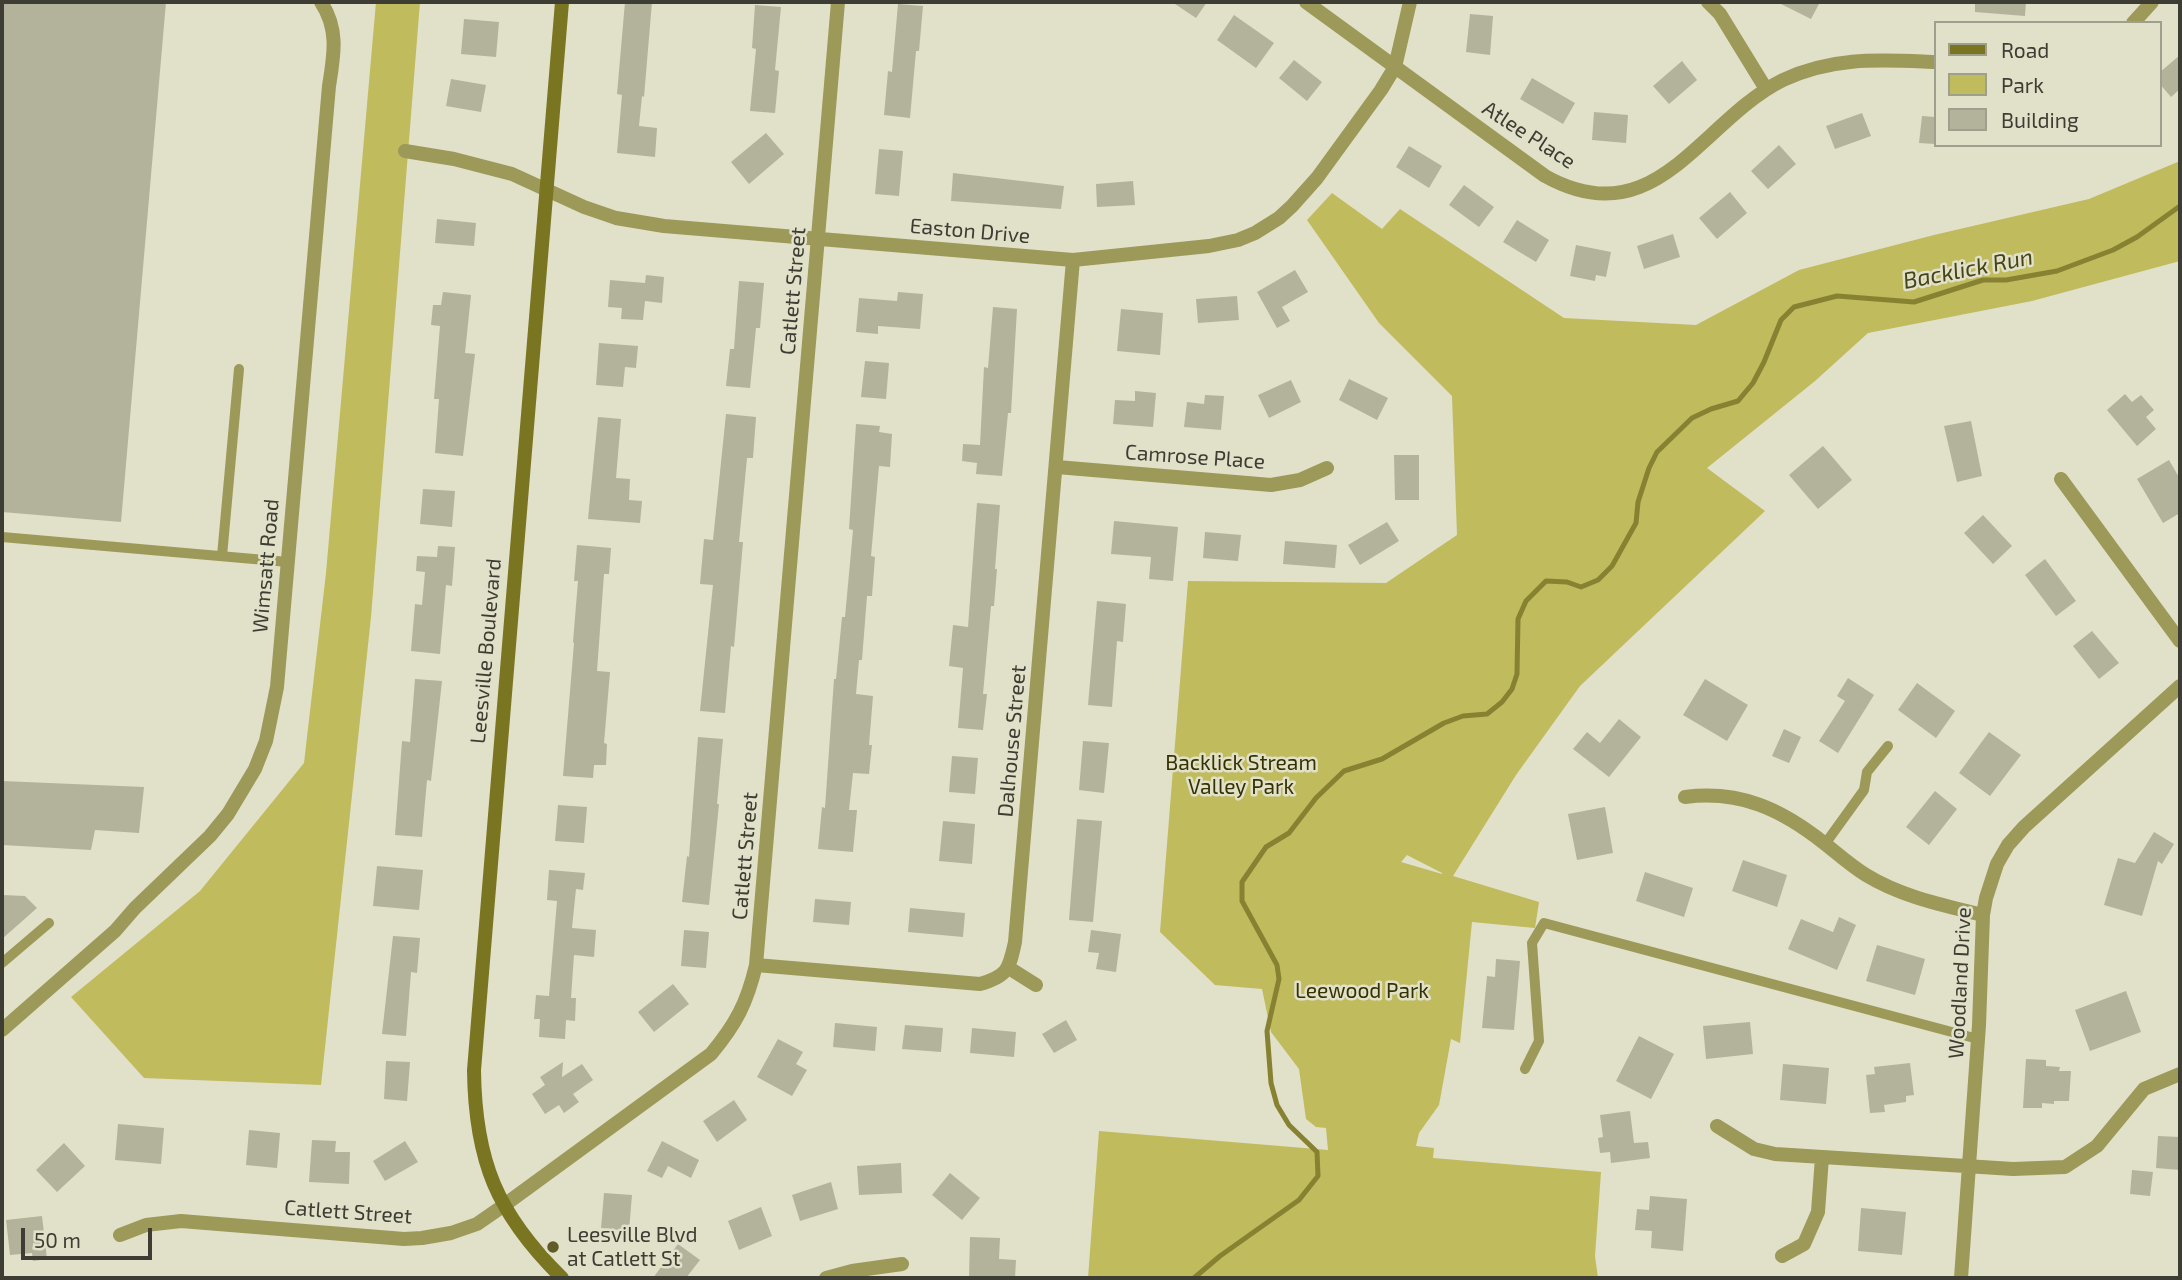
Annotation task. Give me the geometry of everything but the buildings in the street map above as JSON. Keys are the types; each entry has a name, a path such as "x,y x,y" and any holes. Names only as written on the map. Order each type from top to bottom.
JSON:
{"street":[{"name":"Leesville Boulevard","path":"562,2 474,1070 476,1114 484,1160 503,1206 527,1240 562,1278"},
{"name":"Catlett Street","path":"120,1235 146,1225 181,1221 404,1239 451,1234 477,1224 503,1206 710,1054 730,1031 744,1008 756,965 838,2"},
{"name":"Atlee Place","path":"1306,2 1545,176 1578,190 1594,193 1628,190 1664,176 1766,89 1812,69 1850,60 1934,62"},
{"name":"Easton Drive","path":"405,152 454,159 513,174 584,207 640,223 1073,260 1209,246 1238,240 1255,233 1279,218 1307,190 1395,67 1410,2"},
{"path":"1708,2 1720,13 1766,89"},
{"path":"2135,21 2152,2"},
{"name":"Wimsatt Road","path":"2,1030 115,931 135,908 210,836 242,794 266,741 273,715 328,94 335,44 326,6"},
{"name":"Dalhouse Street","path":"1009,968 1015,942 1073,260"},
{"name":"Camrose Place","path":"1057,467 1271,485 1300,480 1327,468"},
{"path":"2061,479 2180,641"},
{"name":"Woodland Drive","path":"1961,1278 1978,1039 1983,915 1997,864 2008,845 2024,827 2180,686"},
{"path":"1685,797 1748,799 1805,830 1855,868 1882,884 1921,899 1983,915"},
{"path":"756,965 980,984 995,980 1009,968 1036,985"},
{"path":"1717,1126 1754,1149 1774,1154 2013,1170 2065,1167 2097,1146 2144,1089 2180,1074"},
{"path":"1782,1256 1804,1244 1818,1212 1822,1157"},
{"path":"826,1278 902,1264"}],"lane":[{"path":"222,556 239,369"},
{"path":"2,537 288,562"},
{"path":"1825,844 1864,790 1867,772 1888,746"},
{"path":"2,963 49,923"},
{"path":"1525,1069 1539,1041 1532,943 1544,923 1978,1039"}],"green space":[{"path":"376,2 420,2 371,617 321,1085 144,1078 71,997 200,891 304,763 326,573"},
{"path":"2180,161 2180,261 2032,301 1868,333 1815,381 1707,468 1765,511 1580,686 1516,775 1453,876 1539,902 1535,928 1472,922 1460,1043 1451,1039 1439,1105 1419,1133 1416,1146 1434,1148 1433,1158 1601,1172 1595,1256 1598,1278 1088,1278 1099,1131 1328,1150 1326,1128 1316,1127 1306,1119 1299,1069 1271,1032 1262,989 1215,985 1160,932 1188,581 1386,583 1457,535 1452,396 1379,323 1307,220 1332,193 1382,229 1400,209 1564,318 1696,325 1799,270 2089,199","holes":["1407,855 1442,874 1401,862"]}],"waterway":[{"name":"Backlick Run","path":"1194,1278 1220,1256 1299,1200 1318,1176 1317,1152 1289,1125 1277,1105 1271,1083 1267,1031 1279,979 1277,965 1242,901 1242,882 1266,847 1289,833 1316,798 1344,771 1382,759 1444,723 1463,716 1487,714 1502,702 1512,689 1517,674 1518,619 1526,601 1546,581 1567,582 1581,587 1598,580 1612,566 1636,523 1638,502 1657,452 1692,418 1738,401 1753,383 1781,320 1794,307 1837,296 1914,302 1983,280 2006,280 2057,271 2113,250 2137,237 2180,206"}],"place":[{"name":"Leesville Blvd at Catlett St","path":"553,1247"}],"park label":[{"name":"Backlick Stream Valley Park","path":"1241,775"},
{"name":"Leewood Park","path":"1362,991"}]}
